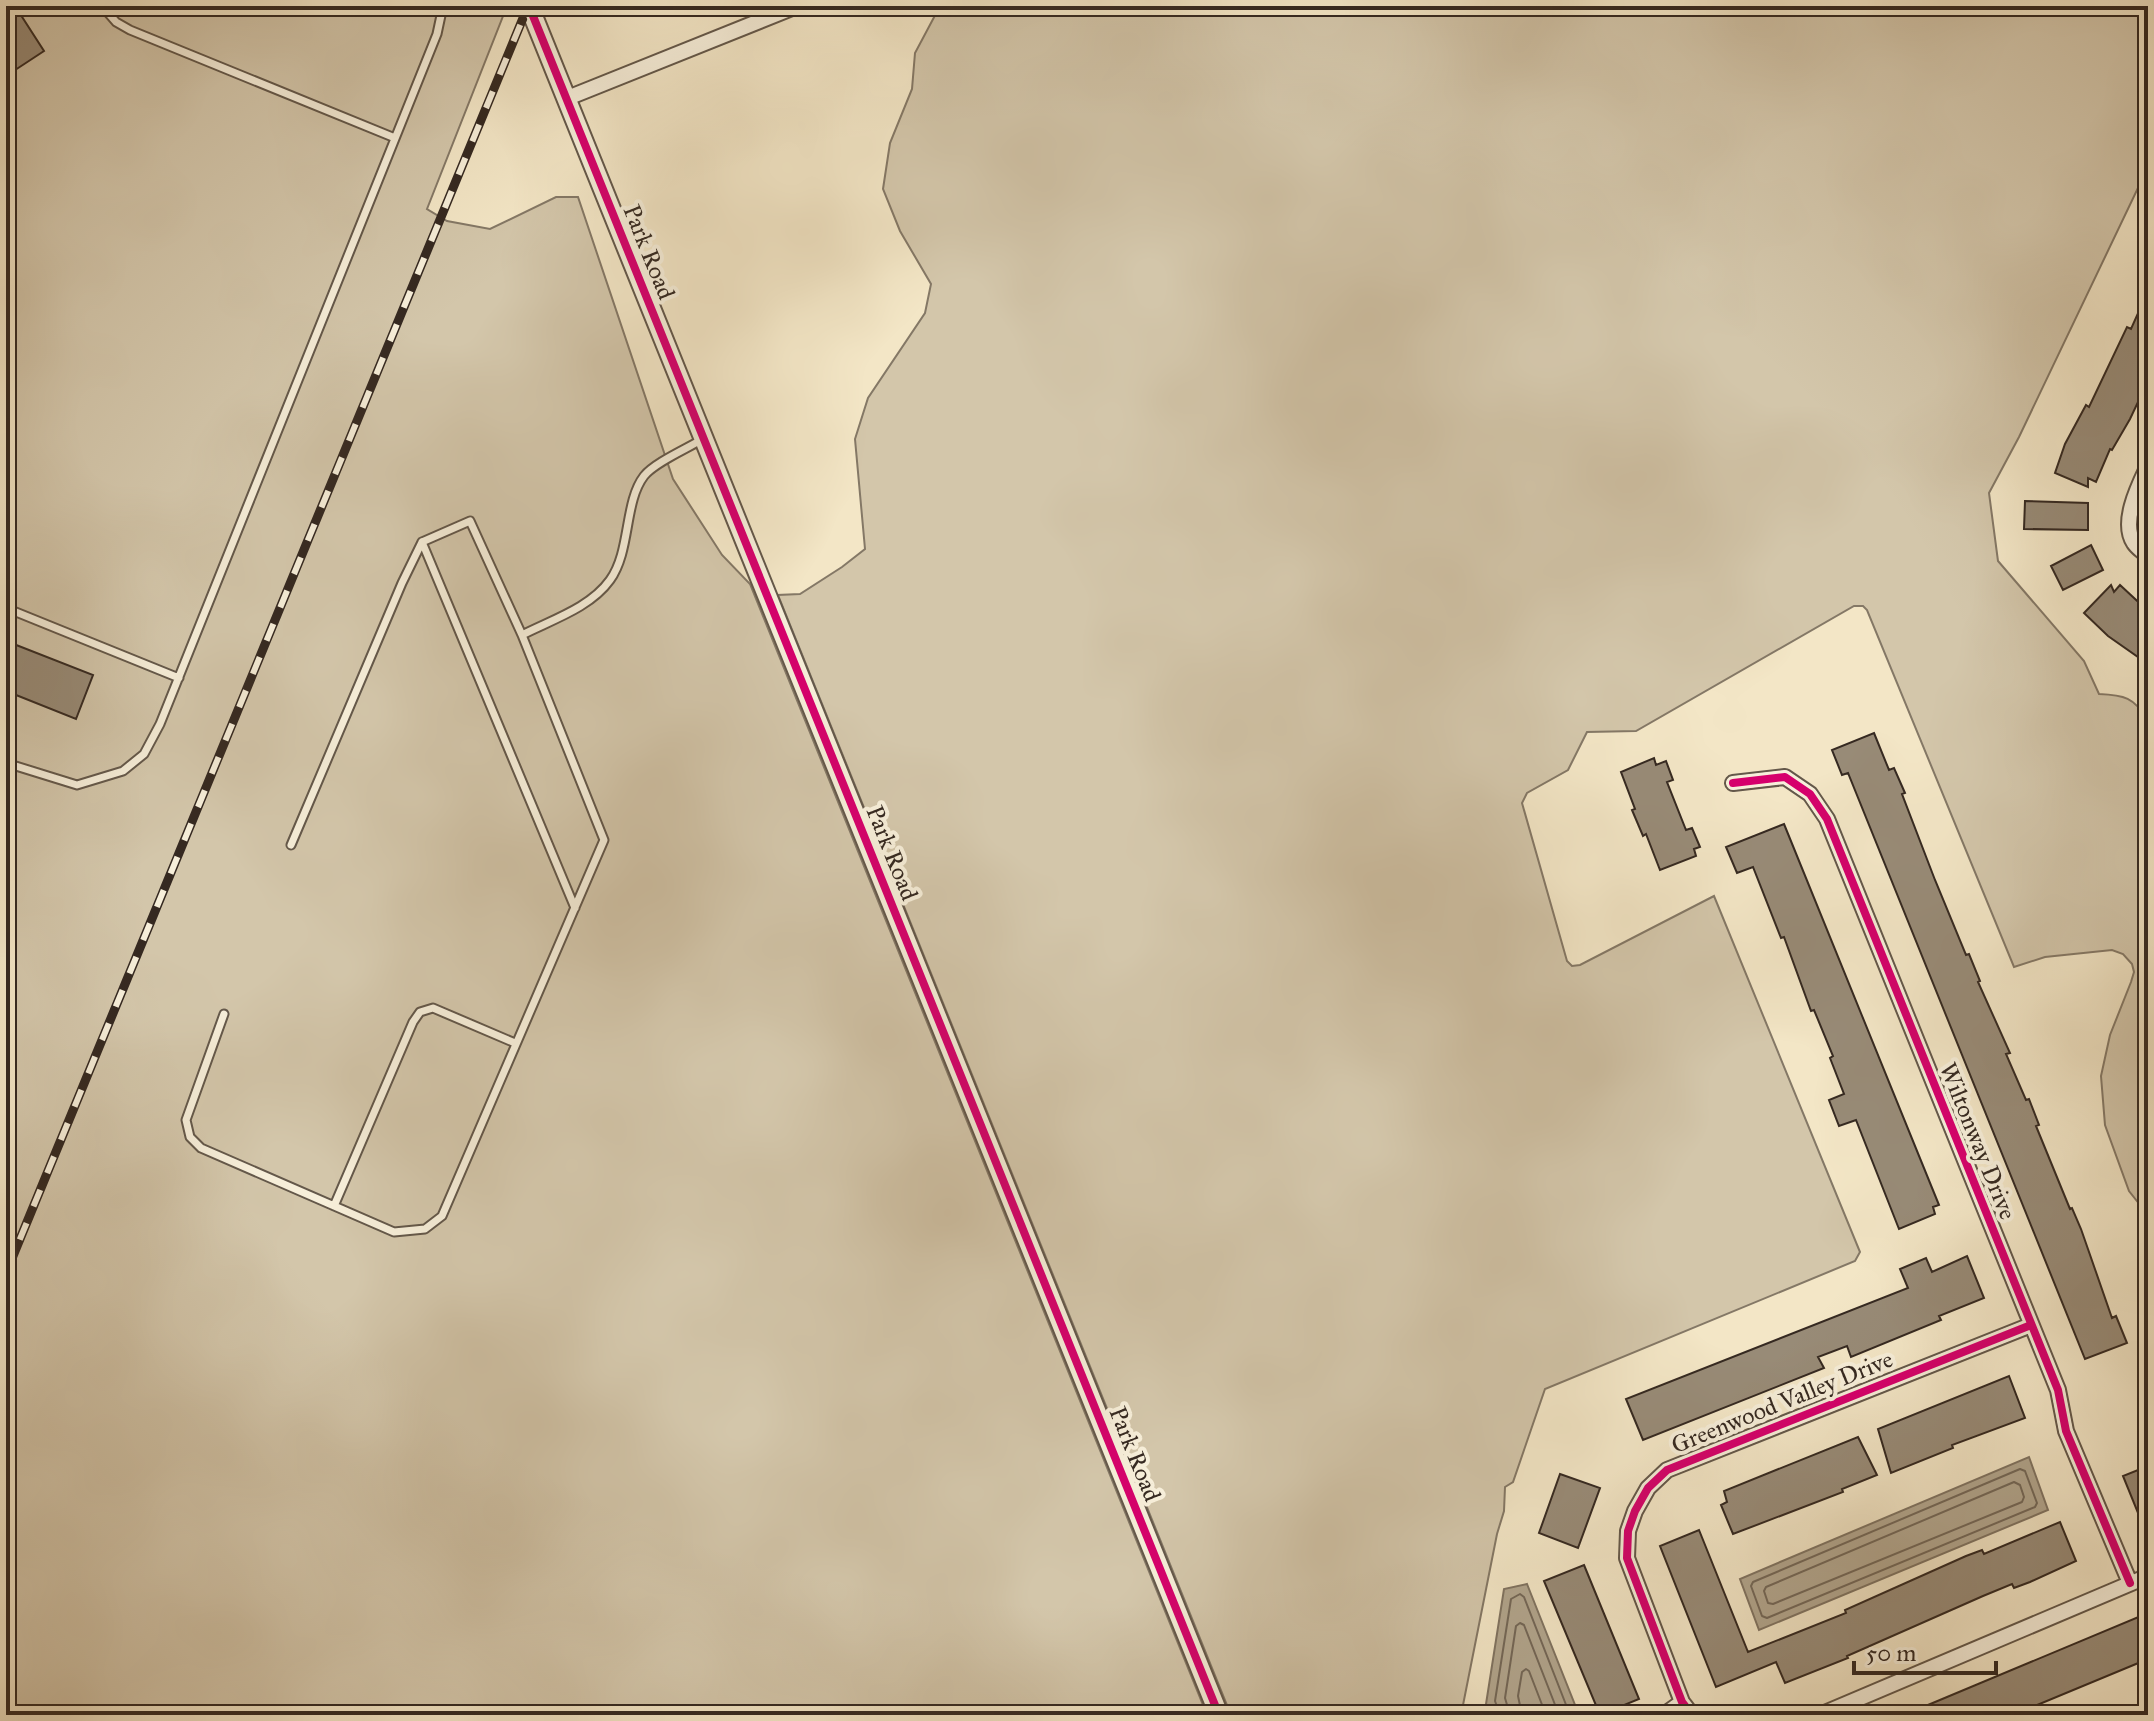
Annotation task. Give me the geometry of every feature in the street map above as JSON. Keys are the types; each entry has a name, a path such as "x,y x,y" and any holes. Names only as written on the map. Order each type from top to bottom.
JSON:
{"street":[{"name":"Park Road","path":"529,6 1219,1715"},
{"path":"565,99 797,6"},
{"path":"2148,466 2137,489 2129,522 2132,541 2148,557"},
{"name":"Wiltonway Drive","path":"1733,783 1785,777 1810,794 1827,819 2058,1390 2066,1431 2130,1583"},
{"name":"Greenwood Valley Drive","path":"1692,1715 1682,1702 1627,1558 1628,1531 1648,1488 1667,1470 2031,1325"},
{"path":"1820,1715 2148,1576"},
{"path":"1664,1715 1682,1702"},
{"path":"2137,1715 2148,1711"}],"lane":[{"path":"102,6 109,16 130,30 395,138"},
{"path":"6,763 77,785 123,771 144,754 179,678 437,34 443,6"},
{"path":"522,635 577,608 609,582 619,565 638,486 646,473 703,439"},
{"path":"224,1014 186,1120 190,1137 201,1148 394,1232 425,1229 442,1216 604,840 522,635 470,521 422,542 291,845"},
{"path":"422,542 575,908"},
{"path":"6,608 179,678"},
{"path":"334,1206 420,1012 433,1008 515,1043"}],"shaded area":[{"path":"6,6 507,6 427,209 447,221 490,229 556,197 578,197 673,479 722,555 750,584 1207,1715 6,1715"},
{"path":"940,6 2148,6 2148,167 2019,437 1989,493 1998,561 2084,661 2099,694 2128,699 2148,721 2148,1215 2129,1191 2105,1125 2101,1076 2110,1035 2134,972 2132,964 2123,954 2112,950 2045,957 2014,967 1863,606 1854,606 1636,731 1587,732 1568,770 1527,793 1522,803 1567,961 1572,966 1580,965 1714,896 1860,1252 1855,1261 1545,1389 1513,1482 1505,1487 1504,1511 1463,1705 1471,1715 1231,1715 778,595 800,594 865,549 855,439 868,398 925,313 931,284 900,231 883,189 890,143 912,89 915,53"}],"water":[{"path":"2029,1457 2048,1510 1759,1630 1740,1579"},
{"path":"1527,1584 1579,1715 1492,1712 1486,1704 1504,1589"}],"building":[{"path":"6,6 15,6 44,51 6,76"},
{"path":"2148,291 2148,381 2130,419 2110,449 2096,482 2088,478 2088,487 2055,473 2065,444 2086,405 2089,407"},
{"path":"2025,501 2088,503 2088,530 2024,529"},
{"path":"2091,545 2103,570 2063,590 2051,566"},
{"path":"2111,585 2114,592 2120,585 2148,611 2148,664 2108,636 2084,613"},
{"path":"6,641 93,675 76,719 6,691"},
{"path":"1874,733 1889,770 1894,768 1905,793 1902,794 1935,880 2010,1053 2006,1054 2026,1100 2029,1099 2039,1125 2036,1126 2081,1229 2112,1318 2116,1316 2127,1343 2085,1359 1848,773 1842,775 1832,750"},
{"path":"1654,758 1656,765 1666,761 1673,780 1667,782 1686,830 1692,828 1700,847 1694,849 1696,856 1660,870 1646,834 1643,836 1632,810 1635,809 1621,772"},
{"path":"1784,824 1939,1205 1933,1207 1935,1214 1899,1229 1856,1120 1839,1126 1829,1100 1844,1094 1830,1058 1833,1056 1814,1010 1811,1011 1784,937 1781,938 1753,867 1737,873 1726,847"},
{"path":"1967,1256 1984,1298 1939,1316 1941,1320 1851,1357 1847,1346 1818,1357 1824,1368 1643,1440 1626,1399 1908,1288 1900,1269 1926,1258 1932,1272"},
{"path":"2009,1376 2025,1418 1952,1445 1953,1448 1891,1473 1878,1429"},
{"path":"1858,1437 1877,1475 1842,1489 1843,1492 1733,1534 1721,1505 1727,1502 1724,1491"},
{"path":"2148,1466 2148,1535 2147,1535 2123,1476"},
{"path":"1560,1474 1600,1488 1578,1548 1539,1533"},
{"path":"2060,1522 2076,1561 2030,1582 2014,1588 2012,1584 1983,1596 1848,1658 1785,1683 1776,1662 1716,1687 1660,1546 1699,1530 1748,1652 1846,1613 1845,1610 1966,1556 1982,1550 1984,1554"},
{"path":"1584,1565 1639,1699 1600,1715 1544,1581"},
{"path":"2148,1613 2148,1659 2013,1715 1904,1715"}],"railway":[{"path":"6,1273 528,6"}],"cycle path":[{"path":"529,6 1219,1715"},
{"path":"1733,783 1785,777 1810,794 1827,819 2058,1390 2066,1431 2130,1583"},
{"path":"1692,1715 1682,1702 1627,1558 1628,1531 1648,1488 1667,1470 2031,1325"}]}
